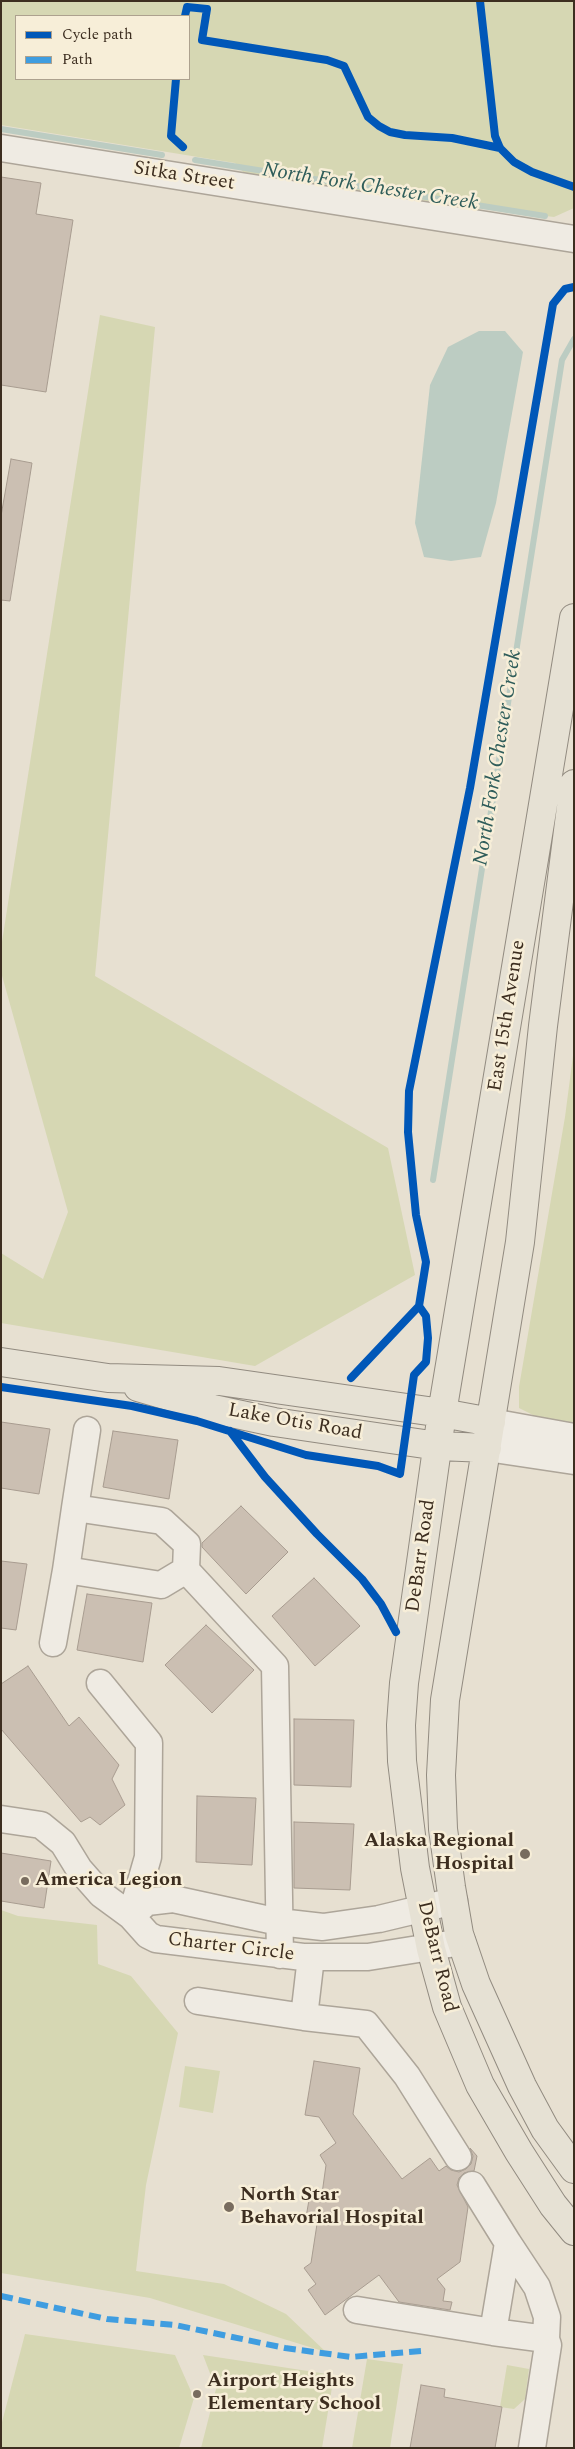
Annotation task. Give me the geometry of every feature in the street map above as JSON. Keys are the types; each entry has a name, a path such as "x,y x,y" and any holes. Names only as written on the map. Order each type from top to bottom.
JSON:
{"main road":[{"name":"East 15th Avenue","path":"442,1413 574,618"},
{"name":"East 15th Avenue","path":"491,1422 520,1242 555,923 574,784"},
{"name":"Lake Otis Road","path":"1,1362 108,1378 219,1381 442,1413 491,1422"},
{"name":"Lake Otis Road","path":"108,1378 213,1409 274,1422 438,1446 487,1448"},
{"name":"DeBarr Road","path":"442,1413 404,1684 401,1725 402,1761 423,1910 447,2007 480,2085 519,2152 553,2205 574,2231"},
{"name":"DeBarr Road","path":"491,1422 463,1580 441,1735 443,1829 462,1942 476,1984 522,2086 545,2129 574,2169"}],"street":[{"name":"Sitka Street","path":"1,148 574,239"},
{"path":"491,1422 574,1437"},
{"path":"54,1643 87,1430"},
{"path":"487,1448 574,1461"},
{"path":"75,1508 162,1521 187,1544 186,1570 275,1666 280,1955"},
{"path":"66,1570 161,1585 186,1570"},
{"path":"1,1819 41,1825 63,1843 79,1869 100,1894 131,1916 148,1857 149,1743 100,1683"},
{"name":"Charter Circle","path":"454,1901 423,1910 345,1925 323,1927 279,1922 173,1899 147,1902 131,1916 148,1935 156,1939 280,1955 368,1957 462,1942"},
{"path":"304,2017 311,1957"},
{"path":"198,2001 366,2024 407,2076 458,2156"},
{"path":"472,2185 537,2287 546,2317 546,2339 548,2344 532,2448"},
{"path":"493,2332 508,2243"},
{"path":"357,2310 546,2339"}],"green space":[{"path":"1,1 574,1 574,208 554,217 439,203 244,173 235,163 1,125"},
{"path":"100,315 155,327 95,976 388,1148 415,1275 255,1366 1,1323 1,1253 43,1279 68,1212 1,972 1,948"},
{"path":"574,1048 574,1425 537,1417 519,1408 519,1387 565,1117"},
{"path":"1,1910 18,1916 97,1925 98,1964 131,1976 178,2033 146,2185 136,2271 224,2284 286,2314 326,2352 150,2298 1,2273"},
{"path":"185,2066 220,2071 213,2113 179,2107"},
{"path":"25,2334 175,2355 194,2398 179,2448 1,2448 1,2426"},
{"path":"203,2355 334,2375 322,2448 201,2448 216,2389"},
{"path":"367,2359 403,2364 390,2448 352,2448"},
{"path":"507,2365 529,2369 525,2399 514,2409 500,2407"}],"shaded area":[{"path":"479,331 505,331 523,352 496,503 481,557 451,561 424,557 415,523 430,385 448,347"}],"building":[{"path":"1,177 41,183 36,214 73,220 46,392 1,385"},
{"path":"11,459 32,463 10,601 1,600 1,516"},
{"path":"1,1422 50,1429 39,1494 1,1488"},
{"path":"113,1431 178,1440 169,1499 103,1487"},
{"path":"241,1506 288,1552 246,1594 202,1547 202,1543"},
{"path":"1,1561 27,1564 16,1630 1,1628"},
{"path":"314,1578 360,1626 315,1666 272,1616"},
{"path":"87,1594 152,1603 143,1662 77,1650"},
{"path":"206,1625 254,1670 212,1713 165,1665"},
{"path":"28,1666 69,1726 79,1717 119,1765 112,1779 125,1805 100,1825 90,1817 81,1822 1,1729 1,1684"},
{"path":"294,1719 354,1720 351,1787 294,1785"},
{"path":"197,1796 256,1798 252,1865 196,1862"},
{"path":"294,1822 354,1824 350,1890 294,1888"},
{"name":"America Legion","path":"1,1853 51,1861 44,1908 1,1901"},
{"name":"North Star Behavorial Hospital","path":"314,2061 360,2068 353,2114 402,2179 430,2158 439,2171 446,2166 451,2170 459,2172 471,2164 473,2156 470,2148 477,2156 474,2171 464,2173 459,2178 457,2185 468,2207 460,2262 437,2279 445,2289 443,2301 452,2302 450,2310 399,2302 379,2275 325,2315 308,2290 316,2284 304,2268 311,2263 317,2224 305,2223 309,2200 321,2201 326,2165 320,2155 336,2143 319,2117 305,2115"},
{"path":"421,2385 445,2389 444,2397 502,2407 495,2448 410,2448"}],"waterway":[{"name":"North Fork Chester Creek","path":"1,129 162,155"},
{"name":"North Fork Chester Creek","path":"195,160 545,216"},
{"name":"North Fork Chester Creek","path":"433,1180 562,360 574,339"}],"marked path":[{"path":"1,2296 107,2319 175,2325 285,2348 351,2357 421,2351"}],"cycle path":[{"path":"480,1 495,136 500,148 514,162 532,172 574,187"},
{"path":"185,15 187,7 207,9 202,40 327,60 344,66 368,117 390,132 405,135 452,138 500,148"},
{"path":"176,80 171,136 183,147"},
{"path":"351,1378 419,1306 426,1262 416,1215 408,1132 409,1091 470,788 553,304 565,289 574,287"},
{"path":"1,1387 132,1406 197,1421 306,1455 378,1466 400,1474 414,1375 426,1362 428,1338 426,1316 419,1306"},
{"path":"230,1431 265,1477 317,1534 362,1579 381,1604 396,1632"}],"place":[{"name":"Alaska Regional Hospital","path":"525,1854"},
{"name":"America Legion","path":"25,1881"},
{"name":"North Star Behavorial Hospital","path":"229,2207"},
{"name":"Airport Heights Elementary School","path":"197,2394"}]}
